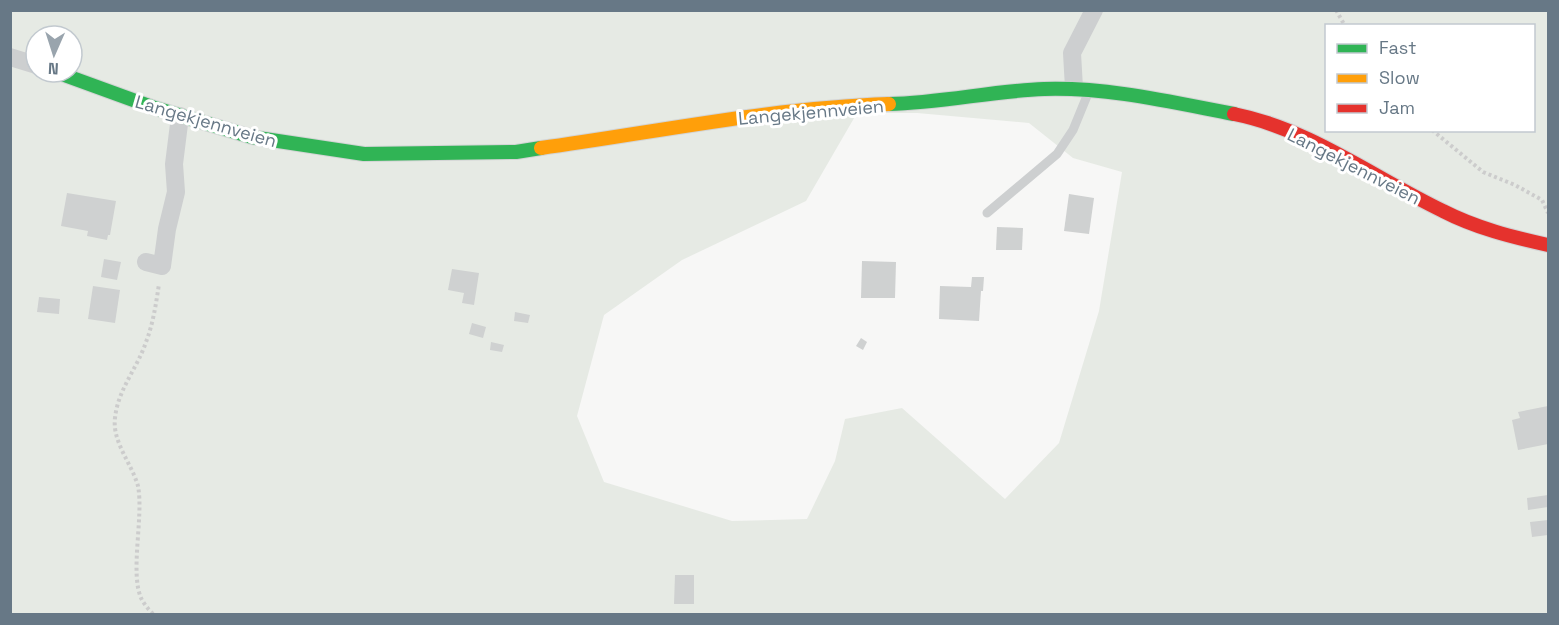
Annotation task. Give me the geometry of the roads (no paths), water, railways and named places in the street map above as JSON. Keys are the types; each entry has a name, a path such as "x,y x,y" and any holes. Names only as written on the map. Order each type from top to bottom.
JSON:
{"street":[{"path":"1082,89 1072,53 1094,10"},
{"name":"Langekjennveien","path":"84,82 180,116 252,137 364,154 516,152 832,106 907,104 1042,89 1082,89 1131,94 1243,116 1309,139 1444,212 1502,235 1548,245"},
{"path":"154,264 167,229 176,192 174,164 180,116"}],"lane":[{"path":"987,213 1057,154 1073,130 1082,89"}]}
